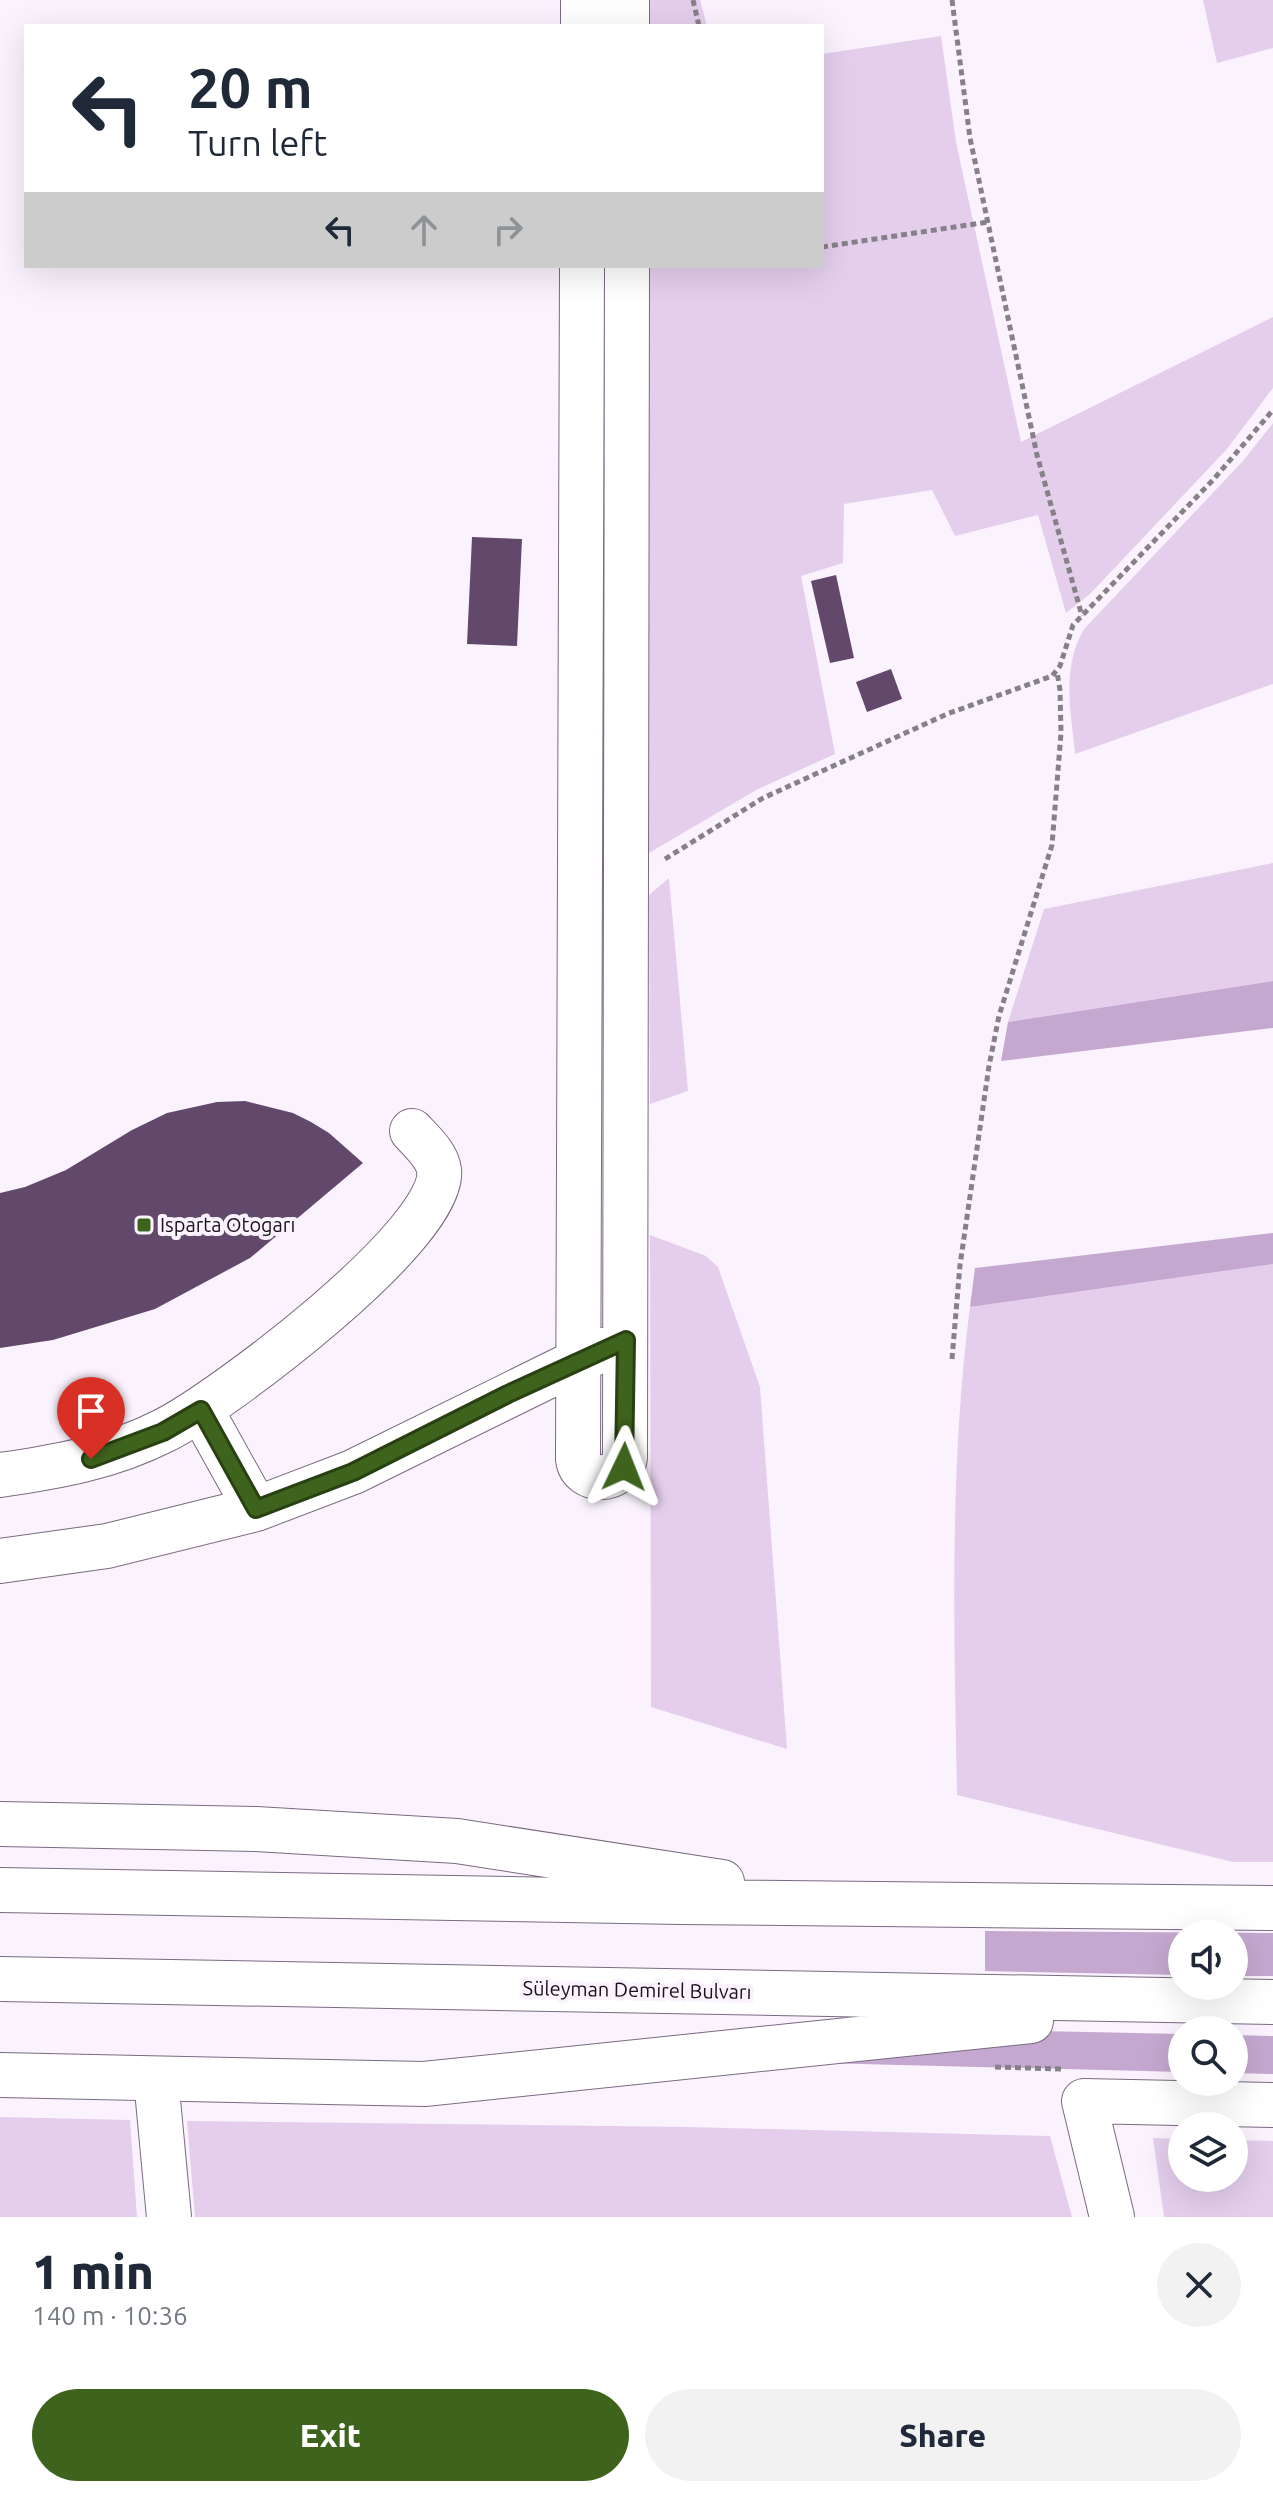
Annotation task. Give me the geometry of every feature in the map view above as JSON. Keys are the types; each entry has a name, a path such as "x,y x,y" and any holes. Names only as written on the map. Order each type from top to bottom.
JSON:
{"main road":[{"path":"583,0 583,24"},
{"path":"627,0 627,24"},
{"path":"582,268 579,1467 584,1473 594,1476 617,1474 624,1467 625,1457 627,268"},
{"path":"0,1475 49,1468 121,1449 163,1432 201,1410 262,1365 359,1283 412,1231 433,1200 440,1171 435,1158 412,1131"},
{"path":"0,1561 107,1546 256,1509 353,1472 626,1340"},
{"path":"201,1410 256,1509"},
{"path":"0,1824 256,1829 457,1841 652,1869 843,1903"},
{"path":"0,1890 1273,1908"},
{"name":"Süleyman Demirel Bulvarı","path":"0,1979 1273,2002"},
{"path":"0,2075 424,2084 1220,2001"},
{"path":"156,2079 169,2217"},
{"path":"1112,2217 1084,2101 1273,2105"}],"path":[{"path":"693,0 699,24"},
{"path":"952,0 970,138 1037,455 1082,616"},
{"path":"824,247 988,222"},
{"path":"952,1359 960,1265 989,1066 999,1016 1052,845 1061,733 1057,672 1073,625 1213,480 1273,410"},
{"path":"627,875 667,858 763,798 832,765 947,714 1057,672"}],"shaded area":[{"path":"649,0 700,0 706,24 649,24"},
{"path":"1203,0 1273,0 1273,48 1217,63"},
{"path":"941,36 956,142 1021,442 1273,317 1273,388 1227,449 1090,594 1066,613 1038,515 955,536 932,490 844,504 843,563 801,576 835,754 758,789 649,853 649,268 824,268 824,54"},
{"path":"1273,423 1273,684 1075,754 1070,675 1072,659 1084,629 1243,461"},
{"path":"1273,863 1273,981 1008,1022 1044,909"},
{"path":"669,878 688,1091 650,1104 649,895"},
{"path":"1273,981 1273,1028 1001,1061 1008,1022"},
{"path":"1273,1233 1273,1264 970,1307 975,1268"},
{"path":"650,1235 706,1256 718,1267 760,1387 787,1749 651,1707"},
{"path":"1273,1264 1273,1862 1233,1862 957,1795 956,1490 970,1307"},
{"path":"985,1931 1168,1932 1168,1975 985,1971"},
{"path":"1248,1933 1273,1933 1273,1976 1248,1976"},
{"path":"947,2029 1168,2034 1168,2072 659,2059"},
{"path":"1248,2035 1273,2036 1273,2074 1248,2073"},
{"path":"0,2117 130,2120 137,2217 0,2217"},
{"path":"187,2121 688,2127 1050,2136 1072,2217 195,2217"},
{"path":"1153,2138 1168,2139 1168,2192 1248,2192 1248,2140 1273,2141 1273,2217 1164,2217"}],"building":[{"path":"472,537 522,539 517,646 467,644"},
{"path":"836,575 854,658 830,663 811,581"},
{"path":"891,669 902,699 867,712 856,682"},
{"name":"Isparta Otogarı","path":"245,1101 293,1113 311,1122 329,1133 363,1163 250,1258 155,1309 53,1340 0,1348 0,1193 25,1187 66,1170 167,1113 217,1102"}],"place":[{"name":"Isparta Otogarı","path":"144,1225"}],"route":[{"path":"91,1459 163,1432 201,1410 256,1509 353,1472 508,1394 626,1340 624,1467"}]}
